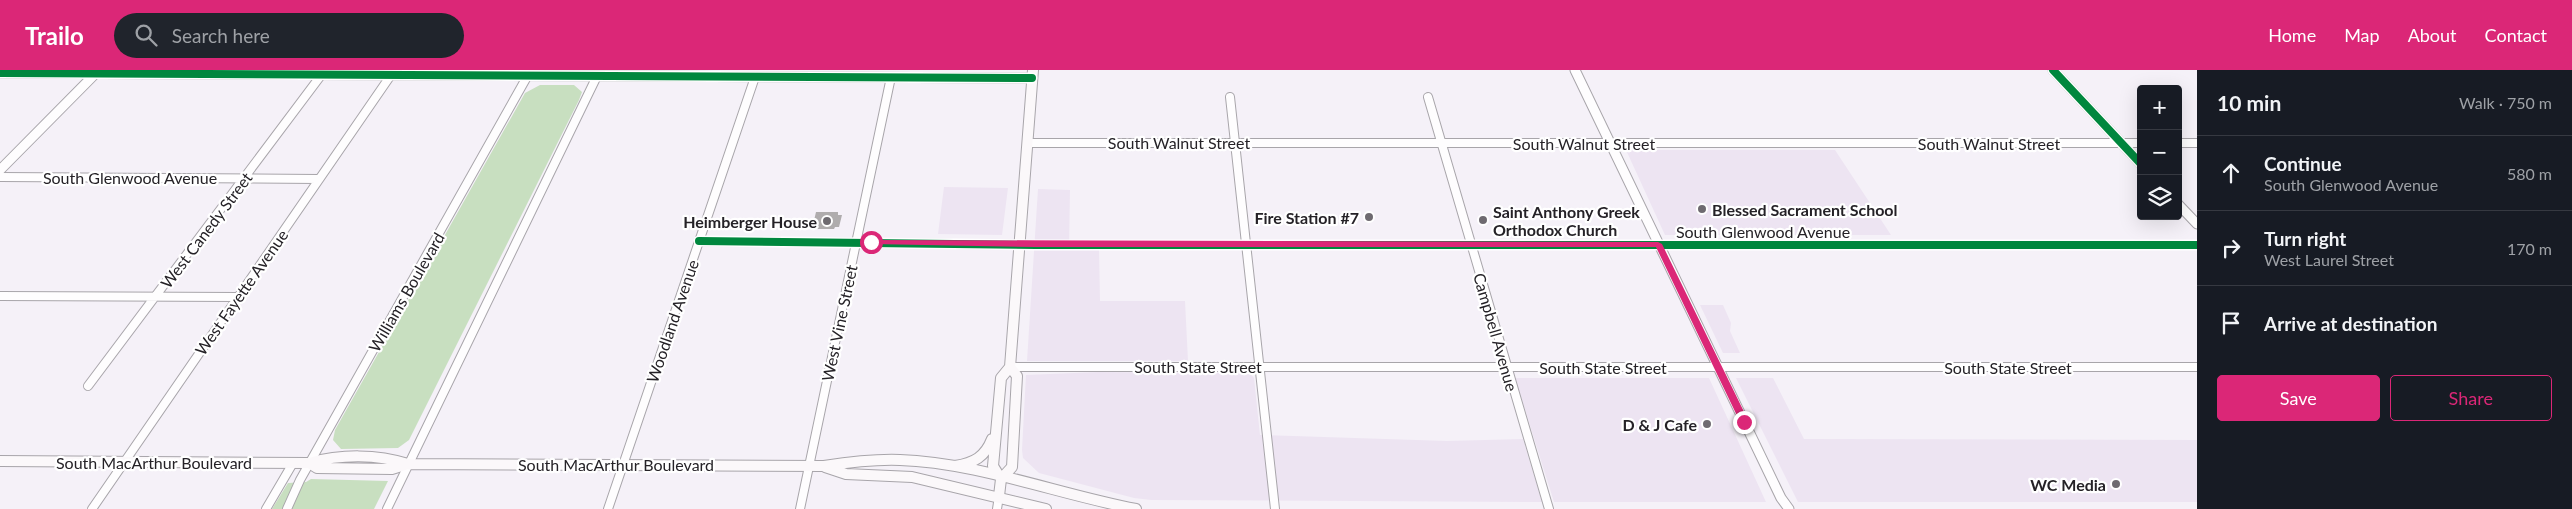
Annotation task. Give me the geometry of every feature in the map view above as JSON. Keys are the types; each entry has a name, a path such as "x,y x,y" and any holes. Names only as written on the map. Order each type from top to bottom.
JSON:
{"main road":[{"path":"1001,479 993,466 1001,378 1010,366 1032,74"},
{"path":"999,496 1001,479 1012,467 1017,376 1010,366"},
{"path":"948,467 967,465 980,460 988,451 997,426"},
{"name":"South MacArthur Boulevard","path":"0,461 309,463 317,468 392,469 408,464 824,466 849,460 888,460 920,462 948,467 1136,509"},
{"name":"South MacArthur Boulevard","path":"824,466 846,474 912,476 1046,509"}],"street":[{"path":"1576,70 1717,367 1781,498 1789,509"},
{"path":"2053,70 2137,160"},
{"path":"0,170 98,72"},
{"path":"0,73 326,72 391,75 447,73 528,76 562,73 597,76 697,73 755,77 862,74 891,77 1032,74"},
{"name":"West Canedy Street","path":"88,386 326,72"},
{"name":"West Fayette Avenue","path":"92,509 391,75"},
{"name":"Williams Boulevard","path":"287,509 309,463 528,76"},
{"path":"387,509 597,76"},
{"name":"Woodland Avenue","path":"608,509 755,77"},
{"name":"West Vine Street","path":"800,509 891,77"},
{"path":"1230,97 1275,509"},
{"name":"Campbell Avenue","path":"1428,97 1549,509"},
{"name":"South Walnut Street","path":"1027,143 2137,143"},
{"path":"2182,143 2197,143"},
{"name":"South Glenwood Avenue","path":"0,177 319,179"},
{"path":"2182,208 2197,224"},
{"name":"South Glenwood Avenue","path":"699,240 1019,244 2197,245"},
{"path":"0,296 238,296"},
{"name":"South State Street","path":"1010,366 2197,367"},
{"path":"266,509 293,463"},
{"path":"997,509 999,496"}],"shaded area":[{"path":"1626,150 1835,150 1891,235 1665,235"},
{"path":"944,187 1008,188 1002,235 938,234"},
{"path":"1038,189 1070,190 1069,249 1099,249 1100,301 1185,301 1188,361 1027,361"},
{"path":"1700,305 1723,305 1731,323 1730,331 1740,353 1723,353"},
{"path":"1098,372 1250,373 1254,378 1260,435 1447,441 1523,439 1542,502 1151,500 1134,498 1039,473 1023,458 1026,375"},
{"path":"1515,378 1709,378 1766,502 1554,502"},
{"path":"1736,378 1773,378 1804,439 2197,440 2197,502 1798,502"}],"green space":[{"path":"540,85 574,85 582,92 409,440 398,448 341,449 333,440 335,430 525,93"},
{"path":"311,479 388,481 374,509 272,509 288,483 306,482"}],"building":[{"name":"Heimberger House","path":"816,212 838,212 838,215 842,215 839,227 834,229 812,229"}],"cycle path":[{"path":"2053,70 2137,160"},
{"path":"0,73 1032,78"},
{"path":"699,241 1036,245 2197,245"}],"place":[{"name":"Blessed Sacrament School","path":"1702,209"},
{"name":"Fire Station #7","path":"1369,217"},
{"name":"Saint Anthony Greek Orthodox Church","path":"1483,220"},
{"name":"Heimberger House","path":"827,221"},
{"name":"D & J Cafe","path":"1707,424"},
{"name":"WC Media","path":"2116,484"}],"route":[{"path":"871,242 1002,242 1036,245 1658,244 1744,422"}]}
